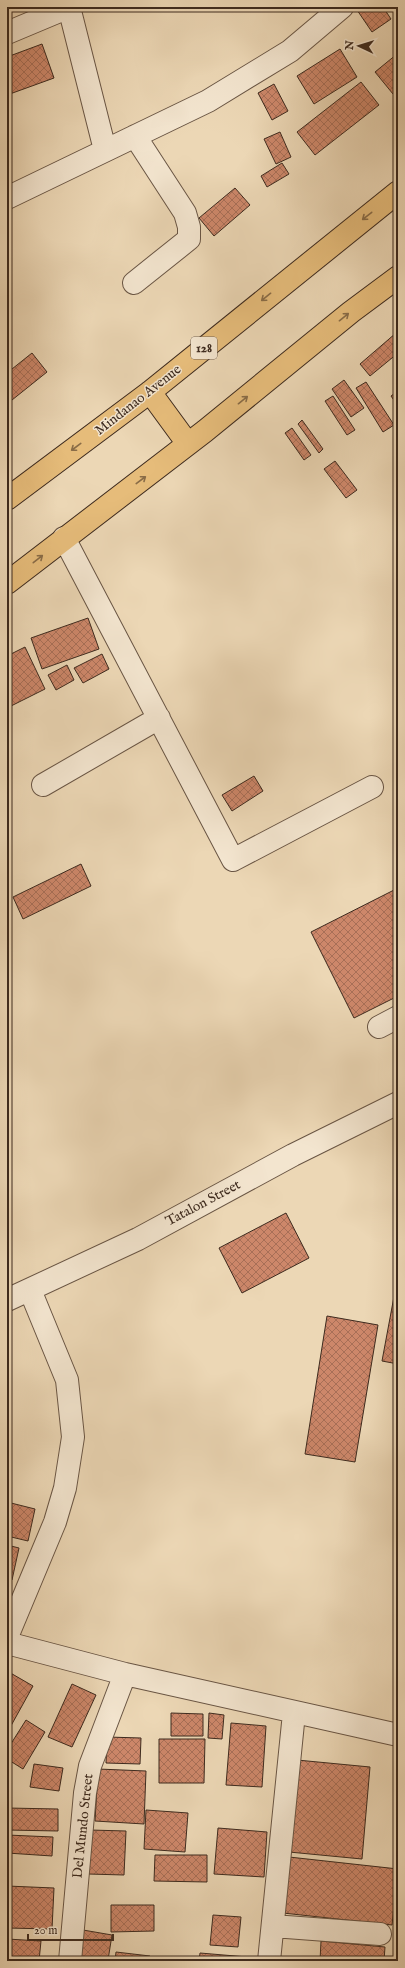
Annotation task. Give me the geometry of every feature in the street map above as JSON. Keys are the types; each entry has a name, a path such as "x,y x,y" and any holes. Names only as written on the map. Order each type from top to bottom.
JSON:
{"main road":[{"name":"Mindanao Avenue","path":"7,499 150,392 398,192"},
{"path":"7,583 188,444 351,312 398,277"},
{"path":"150,392 188,444"}],"street":[{"path":"7,33 69,7 105,150"},
{"path":"7,198 208,101 290,51 342,7"},
{"path":"134,283 189,239 189,227 185,213 135,136"},
{"path":"64,538 233,860 372,786"},
{"path":"43,785 159,718"},
{"name":"Tatalon Street","path":"7,1300 138,1239 294,1155 398,1103"},
{"path":"7,1637 54,1522 65,1488 73,1437 67,1380 30,1290"},
{"path":"7,1644 125,1674 294,1713 398,1735"},
{"name":"Del Mundo Street","path":"70,1961 84,1793 90,1766 125,1674"},
{"path":"269,1961 294,1713"},
{"path":"273,1926 380,1934"}],"building":[{"path":"355,7 383,7 391,19 372,32"},
{"path":"42,44 54,78 7,95 7,57"},
{"path":"340,49 357,77 314,104 297,76"},
{"path":"397,54 398,90 393,94 375,72"},
{"path":"361,82 379,105 315,155 297,132"},
{"path":"274,84 288,111 272,120 258,93"},
{"path":"280,132 291,157 276,164 264,139"},
{"path":"282,163 289,174 267,187 261,176"},
{"path":"235,188 250,205 214,236 199,218"},
{"path":"396,333 398,335 398,353 370,376 360,364"},
{"path":"32,353 47,372 7,404 7,373"},
{"path":"344,380 364,408 351,417 332,389"},
{"path":"366,382 394,425 383,432 356,388"},
{"path":"398,391 398,406 391,396"},
{"path":"333,396 355,430 347,435 325,401"},
{"path":"302,420 323,449 319,453 298,424"},
{"path":"292,428 311,455 304,460 285,433"},
{"path":"335,461 357,490 346,498 324,469"},
{"path":"88,618 99,649 42,669 31,638"},
{"path":"25,647 45,689 7,708 7,656"},
{"path":"102,654 109,669 83,683 74,668"},
{"path":"67,665 74,680 56,690 48,675"},
{"path":"254,776 263,791 232,811 222,795"},
{"path":"81,864 91,886 23,919 13,897"},
{"path":"398,888 398,996 354,1018 311,932"},
{"path":"286,1213 309,1258 242,1293 219,1248"},
{"path":"398,1275 398,1364 382,1361"},
{"path":"327,1316 378,1325 355,1462 305,1454"},
{"path":"7,1502 35,1509 28,1541 7,1536"},
{"path":"7,1545 19,1548 12,1580 7,1579"},
{"path":"7,1671 33,1686 7,1733"},
{"path":"72,1684 96,1695 72,1747 48,1737"},
{"path":"171,1713 203,1714 203,1736 171,1736"},
{"path":"209,1713 224,1715 222,1739 208,1738"},
{"path":"26,1720 45,1732 23,1769 7,1759 7,1750"},
{"path":"231,1723 266,1726 262,1787 226,1785"},
{"path":"107,1737 141,1738 140,1764 106,1763"},
{"path":"159,1739 205,1739 204,1783 159,1783"},
{"path":"297,1760 370,1767 362,1859 289,1852"},
{"path":"34,1764 63,1768 59,1791 30,1787"},
{"path":"98,1769 146,1771 144,1824 95,1821"},
{"path":"7,1808 58,1809 58,1831 7,1830"},
{"path":"146,1810 188,1813 185,1852 144,1849"},
{"path":"218,1828 267,1832 264,1877 214,1874"},
{"path":"90,1830 126,1831 124,1875 88,1874"},
{"path":"7,1835 53,1837 52,1856 7,1853"},
{"path":"155,1855 207,1855 207,1882 154,1881"},
{"path":"289,1857 398,1869 392,1925 283,1913"},
{"path":"7,1886 54,1888 52,1929 7,1928"},
{"path":"111,1905 154,1905 154,1931 111,1932"},
{"path":"213,1915 241,1917 238,1947 210,1945"},
{"path":"83,1930 112,1935 108,1960 79,1956"},
{"path":"7,1939 41,1941 39,1961 7,1961"},
{"path":"321,1941 385,1947 384,1961 320,1961"},
{"path":"116,1952 150,1956 150,1961 115,1961"},
{"path":"200,1953 259,1958 259,1961 199,1961"}]}
